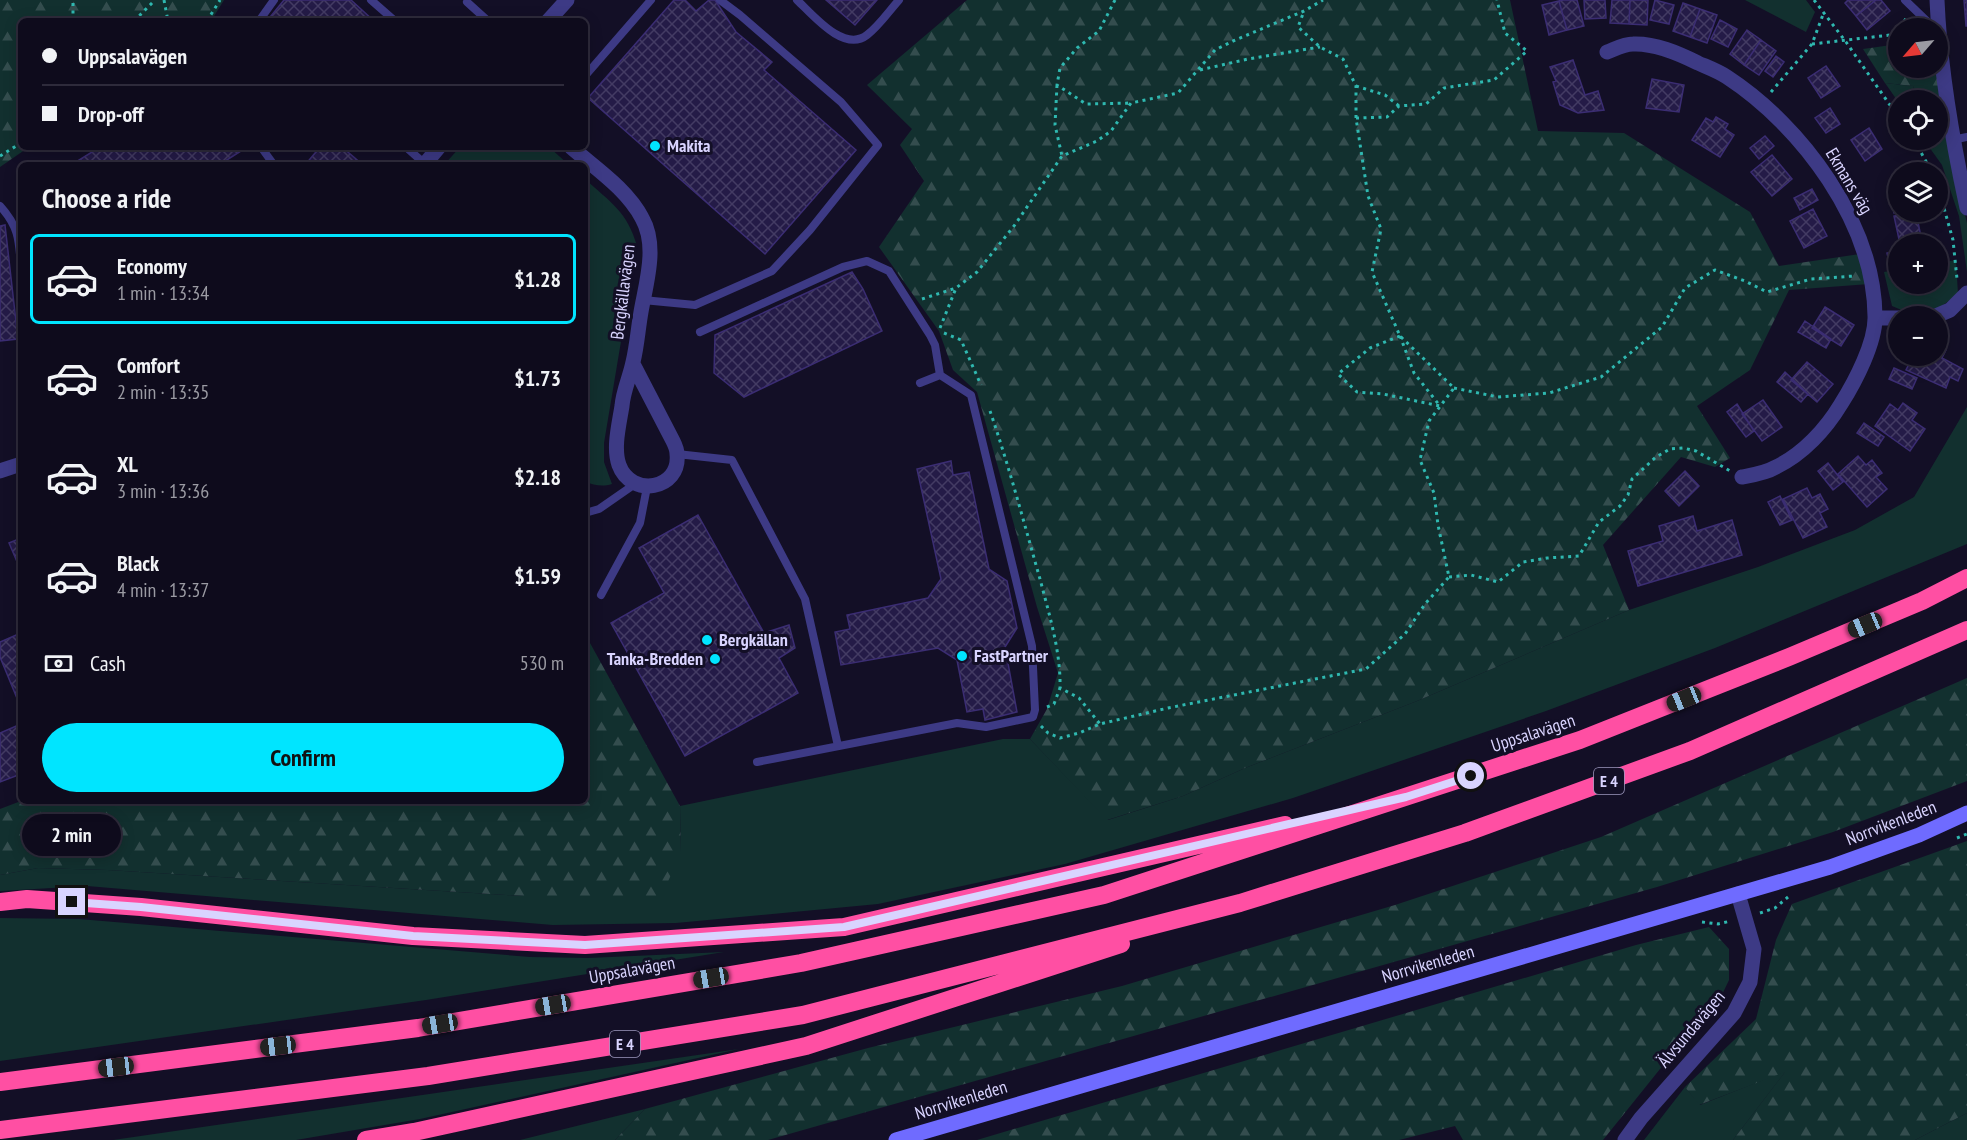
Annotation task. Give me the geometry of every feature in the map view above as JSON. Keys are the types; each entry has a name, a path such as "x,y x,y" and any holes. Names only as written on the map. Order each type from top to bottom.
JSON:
{"highway":[{"name":"Uppsalavägen","path":"0,1082 418,1028 801,963 1104,895 1580,741 1799,653 1922,601 1967,578"},
{"name":"E 4","path":"0,1130 428,1076 803,1015 1240,903 1466,833 1690,751 1967,630"},
{"path":"0,902 27,899 141,907 413,936 585,945 832,928 855,925 1406,797"},
{"path":"366,1140 414,1132 806,1046 1096,953 1240,903"}],"main road":[{"name":"Norrvikenleden","path":"896,1140 1830,867 1897,843 1967,813"}],"street":[{"path":"551,18 567,0"},
{"path":"1937,0 1938,18"},
{"name":"Ekmans väg","path":"1607,52 1633,44 1662,48 1725,76 1762,103 1802,144 1833,188 1865,252 1871,275 1876,318 1867,354 1854,384 1837,411 1801,451 1776,468 1742,477"},
{"path":"1947,78 1960,139 1967,208"},
{"path":"426,162 437,150"},
{"name":"Bergkällavägen","path":"574,150 588,162"},
{"name":"Bergkällavägen","path":"588,162 633,205 643,219 649,237 649,266 633,364 623,394 617,456 620,468 626,477 641,485"},
{"path":"1948,311 1965,296"},
{"path":"1876,318 1888,318"},
{"name":"Bergkällavägen","path":"633,364 673,441 677,454"},
{"path":"641,485 658,485 667,480 677,464 677,454"},
{"path":"0,471 18,465"},
{"name":"Älvsundavägen","path":"1625,1140 1641,1118 1734,1013 1750,982 1754,949 1738,894"}],"lane":[{"path":"261,18 274,0"},
{"path":"371,0 392,18"},
{"path":"588,73 651,0"},
{"path":"643,300 695,305 772,271 810,230 878,145 841,102 720,0"},
{"path":"797,0 839,38 852,41 866,37 899,0"},
{"path":"1905,0 1924,18"},
{"path":"467,2 485,18"},
{"path":"409,150 422,162"},
{"path":"0,206 18,232"},
{"path":"700,332 843,267 867,261 889,271 935,345 940,375 971,395 1032,646 1034,714 986,727 957,723 757,762"},
{"path":"920,383 940,375"},
{"path":"677,454 732,460 805,599 838,746"},
{"path":"588,512 599,509 641,485"},
{"path":"601,595 640,523 641,485"}],"path":[{"path":"73,0 73,18"},
{"path":"137,18 155,0"},
{"path":"164,0 167,18"},
{"path":"209,18 220,0"},
{"path":"1062,156 1055,125 1060,68 1077,48 1099,31 1115,0"},
{"path":"1057,85 1086,104 1131,103 1178,93 1215,50 1304,11 1323,0"},
{"path":"1356,118 1387,117 1399,106 1426,104 1444,88 1494,80 1527,51 1505,33 1497,0"},
{"path":"1814,0 1888,102"},
{"path":"1304,11 1298,27 1320,47 1343,59 1356,86 1356,118 1368,196 1380,229 1372,272 1414,372 1440,406"},
{"path":"1762,103 1812,45 1824,12"},
{"path":"1812,45 1888,36"},
{"path":"1198,71 1248,59 1320,47"},
{"path":"1356,86 1385,95 1399,106"},
{"path":"911,304 956,288 977,272 1014,226 1062,156 1097,141 1112,131 1131,103"},
{"path":"0,156 18,144"},
{"path":"1948,222 1953,240 1959,289 1965,296"},
{"path":"1400,336 1454,388 1498,397 1549,393 1601,377 1662,327 1685,288 1715,270 1767,292 1811,279 1871,275"},
{"path":"956,288 939,331 961,340 981,388"},
{"path":"1400,336 1370,348 1338,374 1357,392 1383,394 1440,406"},
{"path":"1449,577 1434,493 1420,460 1429,421 1454,388"},
{"path":"988,407 1027,532 1046,603 1060,671 1060,688 1054,704 1034,714 1047,733 1060,738 1100,724 1168,708 1366,669 1405,634 1425,604 1449,577 1471,575 1498,582 1523,562 1579,556 1599,522 1620,506 1628,495 1632,479 1656,457 1670,449 1683,448 1696,451 1742,477"},
{"path":"1060,688 1078,698 1100,724"}],"green space":[{"path":"0,0 224,0 213,18 18,18 18,150 25,150 0,167"},
{"path":"967,0 1510,0 1538,131 1624,133 1750,212 1779,266 1860,254 1869,284 1789,290 1750,370 1697,406 1730,458 1715,467 1681,457 1603,545 1629,610 1417,701 1245,768 1183,796 1107,820 1030,739 1047,709 1058,673 1037,607 977,392 953,370 939,331 879,247 924,181 900,145 912,129 867,85"},
{"path":"1745,0 1806,0 1815,12 1806,32"},
{"path":"1888,46 1888,78 1937,78 1939,90 1914,90 1913,86 1885,83 1863,49"},
{"path":"1885,83 1913,86 1914,90 1890,90"},
{"path":"1948,145 1967,223 1967,272 1959,216 1948,183 1948,162 1940,162 1931,150 1948,150"},
{"path":"457,150 552,150 566,162 447,162"},
{"path":"588,182 617,208 628,224 637,246 604,443 604,462 612,484 588,483"},
{"path":"1956,260 1958,294 1942,306 1892,306 1889,294 1948,294 1948,261"},
{"path":"1888,271 1888,289 1884,272"},
{"path":"1967,407 1967,544 1715,648 1546,711 1293,798 1065,864 878,904 676,923 553,925 87,886 0,891 0,875 38,868 108,870 523,896 681,853 680,806 1003,739 1030,739 1108,820 1183,796 1245,768 1417,701 1629,610 1758,567 1855,530 1914,497"},
{"path":"588,639 680,806 681,853 660,899 524,896 108,870 38,868 0,875 0,809 18,802 18,804 588,804"},
{"path":"1967,678 1967,781 1833,832 1657,887 768,1140 615,1140 645,1109 868,1048 1122,986 1395,905 1601,837"},
{"path":"1967,841 1967,1113 1915,1140 1733,1140 1785,1072 1699,1105 1685,1087 1756,1019 1776,940 1792,904"},
{"path":"0,918 79,919 530,957 588,958 724,952 426,1000 0,1061"},
{"path":"1709,927 1729,949 1729,980 1716,1007 1664,1064 1603,1140 1463,1140 1455,1126 1399,1140 977,1140 1636,945"},
{"path":"739,1049 420,1119 296,1140 113,1140"},
{"path":"1786,1071 1733,1140 1644,1140 1685,1087 1700,1105"},
{"path":"645,1109 615,1140 520,1140"},
{"path":"1967,1113 1967,1140 1915,1140"}],"building":[{"path":"284,0 351,0 371,18 273,18 271,16"},
{"path":"674,0 685,0 696,11 709,0 715,0 736,32 772,62 764,70 856,150 765,254 588,98"},
{"path":"826,0 877,0 855,25"},
{"path":"1577,0 1584,26 1567,30 1559,1"},
{"path":"1584,0 1605,0 1606,18 1585,19"},
{"path":"1612,0 1630,0 1629,24 1610,23"},
{"path":"1630,0 1648,0 1647,25 1629,24"},
{"path":"1655,0 1674,5 1669,24 1650,20"},
{"path":"1848,0 1876,0 1856,16 1845,3"},
{"path":"1876,0 1881,0 1890,11 1867,30 1856,16"},
{"path":"1964,0 1967,0 1967,26 1966,26"},
{"path":"1559,1 1567,30 1549,35 1542,5"},
{"path":"1683,3 1700,9 1690,37 1673,31"},
{"path":"1700,9 1717,15 1707,43 1690,37"},
{"path":"1720,20 1737,29 1728,47 1711,39"},
{"path":"1747,30 1761,40 1744,65 1730,54"},
{"path":"1761,40 1776,51 1759,75 1744,65"},
{"path":"1776,56 1784,62 1773,77 1765,71"},
{"path":"1573,60 1585,95 1598,91 1604,110 1578,113 1560,105 1553,82 1556,81 1550,67"},
{"path":"1826,66 1840,86 1821,98 1808,78"},
{"path":"1652,79 1684,85 1679,112 1646,108"},
{"path":"1830,108 1840,124 1826,133 1815,118"},
{"path":"1716,117 1728,124 1725,129 1734,135 1720,157 1692,140 1706,118 1713,122"},
{"path":"1869,128 1882,149 1865,161 1851,140"},
{"path":"1765,136 1774,146 1759,159 1750,148"},
{"path":"95,150 241,151 224,162 76,162"},
{"path":"318,150 346,150 360,162 308,162"},
{"path":"1772,155 1792,179 1772,196 1751,172"},
{"path":"1812,189 1818,200 1800,210 1794,198"},
{"path":"1813,209 1827,236 1804,248 1790,221"},
{"path":"1895,222 1918,222 1920,234 1898,234"},
{"path":"5,225 18,339 0,341 0,226"},
{"path":"852,272 863,289 882,331 744,397 714,373 715,335"},
{"path":"1825,307 1854,325 1841,346 1812,328"},
{"path":"1805,321 1831,339 1826,348 1798,332"},
{"path":"1948,361 1963,369 1958,381 1950,377 1946,388 1906,370 1908,366 1948,366"},
{"path":"1807,362 1833,384 1817,402 1791,380"},
{"path":"1894,368 1917,378 1912,389 1889,379"},
{"path":"1785,372 1808,394 1801,402 1777,382"},
{"path":"1763,400 1782,427 1762,441 1742,414"},
{"path":"1903,403 1917,413 1912,420 1925,429 1910,451 1875,426 1890,404 1898,410"},
{"path":"1737,404 1754,431 1746,437 1727,412"},
{"path":"1864,423 1884,437 1878,446 1857,433"},
{"path":"1858,456 1866,465 1872,460 1882,473 1876,477 1887,489 1867,507 1838,474"},
{"path":"951,461 953,475 969,472 989,569 1007,581 1017,628 1005,647 1017,712 985,720 983,709 967,712 957,660 938,648 841,665 835,632 850,629 847,615 928,598 941,579 917,469"},
{"path":"1828,463 1843,482 1833,490 1818,471"},
{"path":"1685,471 1699,486 1679,506 1665,491"},
{"path":"1807,488 1812,498 1820,494 1828,509 1820,513 1827,527 1803,538 1783,499"},
{"path":"1780,496 1792,520 1780,525 1768,502"},
{"name":"Bergkällan","path":"698,515 764,633 789,625 795,648 779,658 798,693 685,756 611,623 664,593 639,548"},
{"path":"1693,516 1697,531 1732,520 1742,555 1638,586 1628,551 1663,541 1659,526"},
{"path":"18,539 18,564 9,543"},
{"path":"18,634 18,701 0,657 0,642"},
{"path":"18,725 18,775 0,782 0,733"}],"place":[{"name":"Makita","path":"655,146"},
{"name":"Bergkällan","path":"707,640"},
{"name":"FastPartner","path":"962,656"},
{"name":"Tanka-Bredden","path":"715,659"}],"route":[{"path":"72,902 141,907 413,936 585,945 844,927 1406,797 1471,776"}]}
